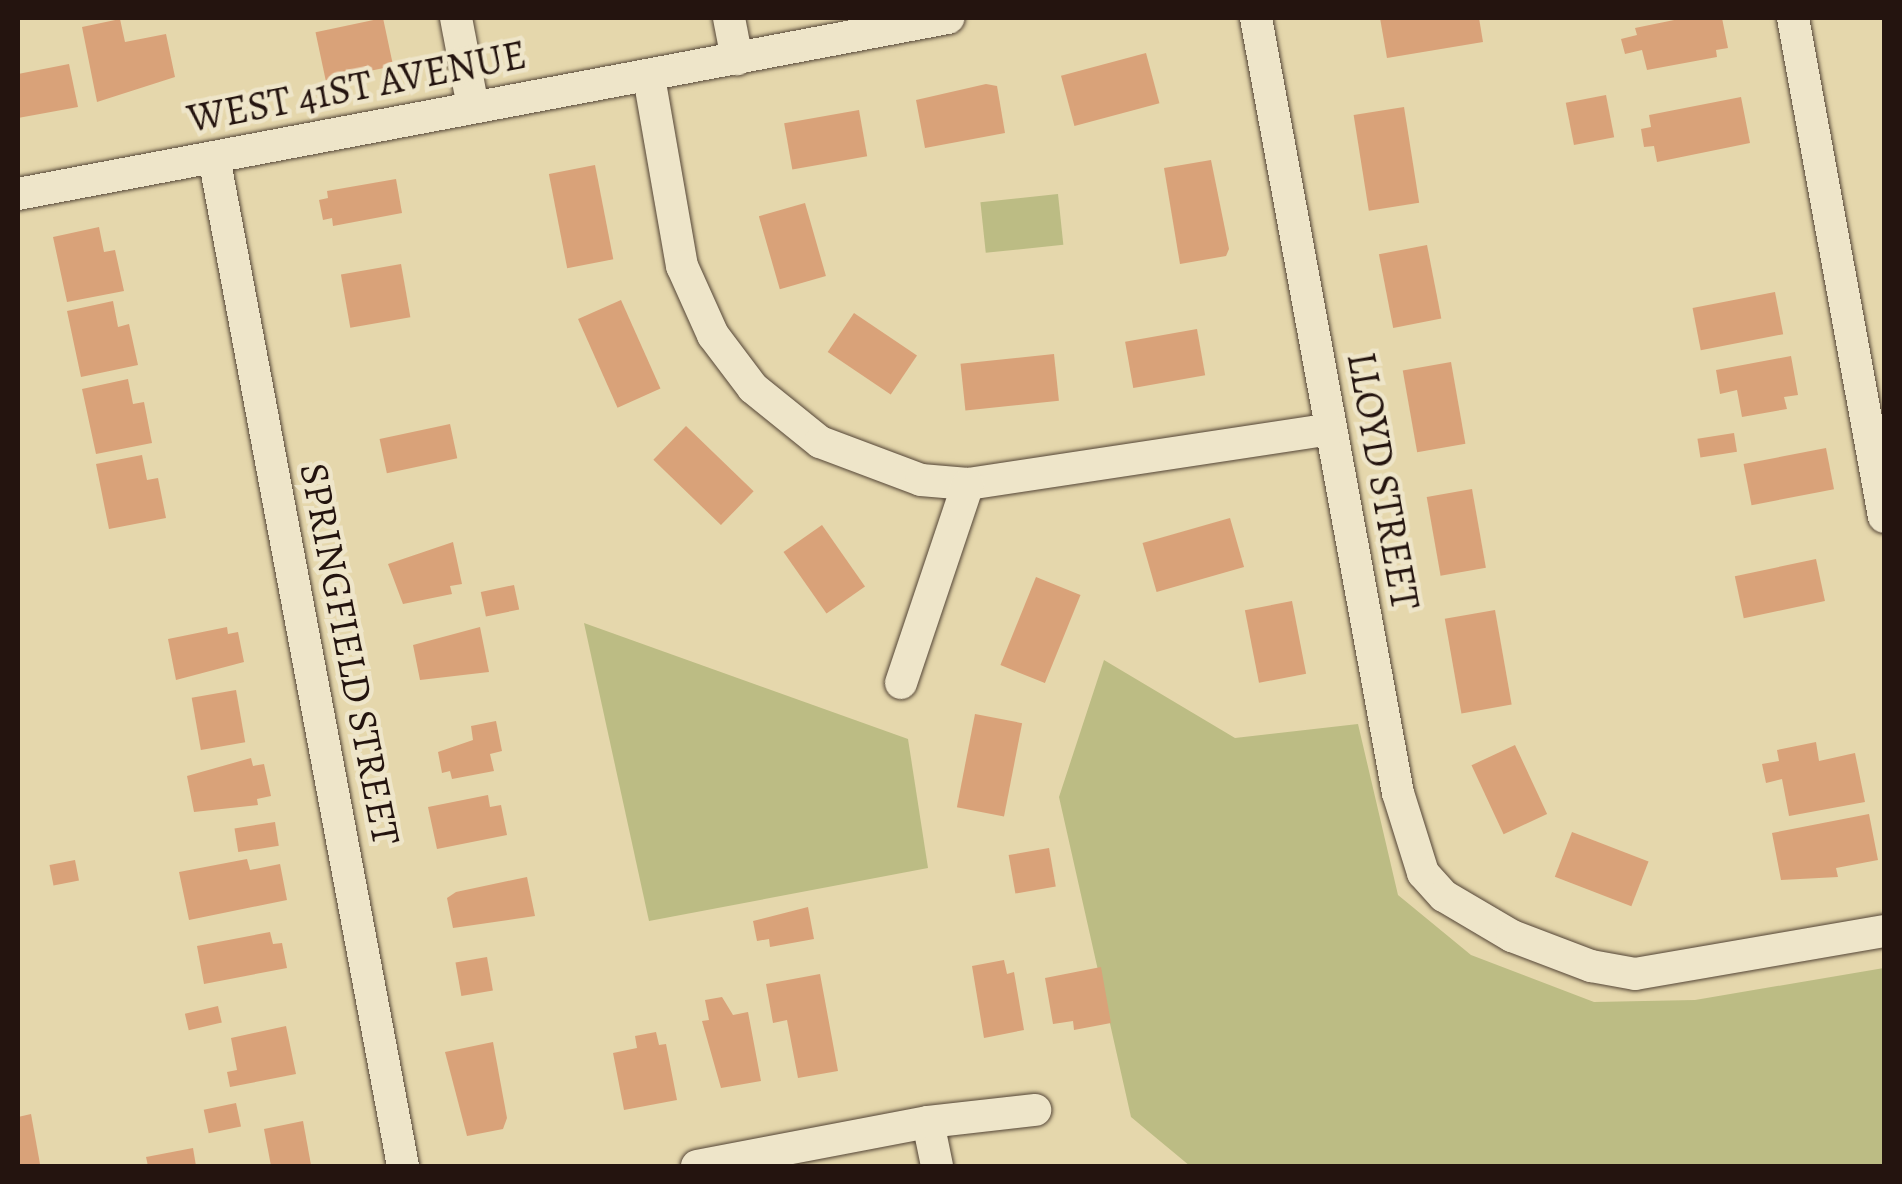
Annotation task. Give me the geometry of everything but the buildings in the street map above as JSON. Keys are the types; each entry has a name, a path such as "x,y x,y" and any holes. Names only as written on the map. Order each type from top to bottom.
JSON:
{"street":[{"path":"456,18 473,107"},
{"path":"729,18 737,59"},
{"name":"WEST 41ST AVENUE","path":"18,194 948,18"},
{"name":"LLOYD STREET","path":"1256,18 1408,838 1423,873 1444,896 1490,925 1591,966 1635,974 1884,932"},
{"path":"1793,18 1884,518"},
{"path":"650,77 682,266 713,335 752,388 806,432 865,464 921,480 968,484 1330,429"},
{"name":"SPRINGFIELD STREET","path":"214,158 403,1166"},
{"path":"901,682 968,484"},
{"path":"697,1166 928,1122 1035,1110"},
{"path":"928,1122 937,1166"}],"green space":[{"path":"1058,194 1063,245 986,253 980,202"},
{"path":"584,623 908,739 928,868 649,921"},
{"path":"1104,660 1235,738 1358,724 1398,895 1471,955 1594,1002 1695,1000 1884,968 1884,1166 1190,1166 1131,1117 1059,797"}]}
